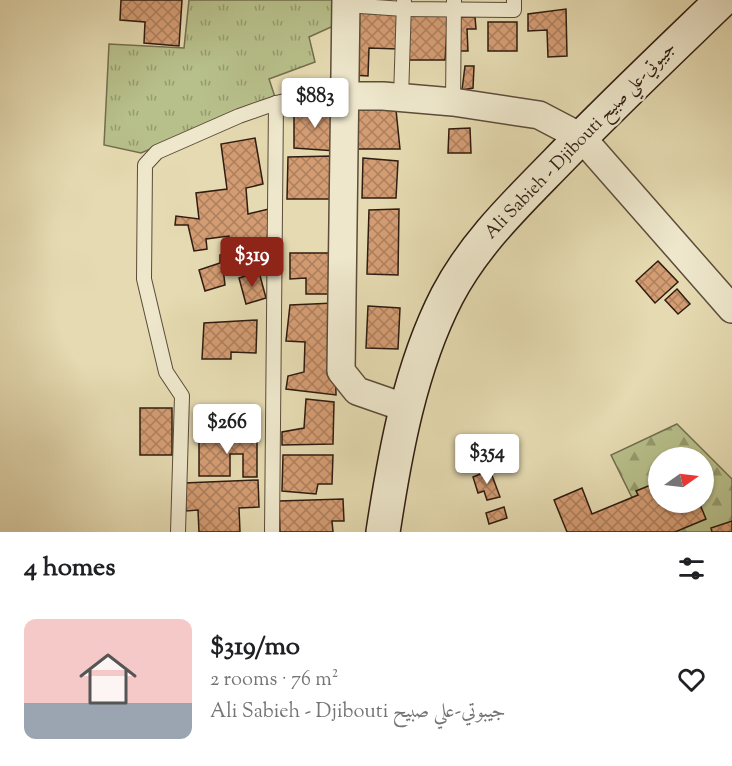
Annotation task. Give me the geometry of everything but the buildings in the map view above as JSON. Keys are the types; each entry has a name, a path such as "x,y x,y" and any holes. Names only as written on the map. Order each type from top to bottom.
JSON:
{"main road":[{"name":"Ali Sabieh - Djibouti جيبوتي-علي صبيح","path":"383,532 406,408 430,335 447,296 469,259 496,225 581,137 722,0"}],"street":[{"path":"346,2 341,371 357,391 406,408"},
{"path":"345,96 453,102 539,115 581,137 732,309"}],"lane":[{"path":"346,2 454,5 513,10 514,0"},
{"path":"401,98 404,5"},
{"path":"453,102 454,5"},
{"path":"178,532 182,396 166,372 144,279 145,165 157,152 239,116 276,103 307,96 345,96"},
{"path":"272,532 276,103"}],"green space":[{"path":"189,0 340,0 340,23 309,37 315,62 269,79 275,97 141,153 104,145 109,44 184,48"},
{"path":"677,424 700,447 648,447 648,513 714,513 714,461 732,479 732,532 649,532 611,455"}]}
